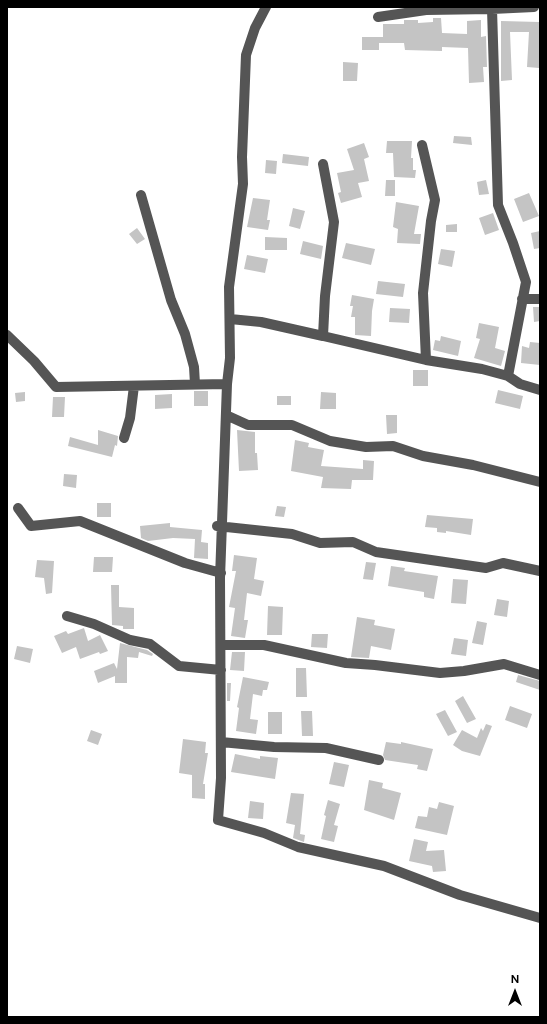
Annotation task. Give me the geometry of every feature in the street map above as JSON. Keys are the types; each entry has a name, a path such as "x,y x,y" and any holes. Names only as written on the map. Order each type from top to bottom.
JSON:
{"street":[{"path":"266,7 255,28 246,55 242,157 243,184 229,287 230,358 227,384 219,526 221,573 221,742 218,820 264,833 298,847 384,866 460,895 540,918"},
{"path":"378,17 426,10 534,7"},
{"path":"492,9 498,205 513,242 526,282 508,376"},
{"path":"422,145 435,200 431,221 423,293 426,360"},
{"path":"322,336 325,296 334,222 323,164"},
{"path":"141,195 171,300 185,334 194,367 195,384"},
{"path":"522,299 540,299"},
{"path":"230,319 268,323 426,360 482,370 508,376 520,384 540,390"},
{"path":"7,335 34,361 56,387 227,384"},
{"path":"124,438 130,418 134,386"},
{"path":"226,415 248,425 292,425 330,441 366,447 393,446 423,456 479,467 540,482"},
{"path":"18,508 31,526 80,521 185,563 221,573"},
{"path":"219,526 292,534 320,543 353,542 376,552 486,568 503,563 540,571"},
{"path":"67,616 94,624 130,640 150,644 179,666 221,670"},
{"path":"221,645 264,645 346,663 376,664 440,673 464,671 504,664 540,675"},
{"path":"221,742 274,747 326,748 379,760"}],"building":[{"path":"433,18 441,18 442,33 467,34 467,21 481,20 481,37 486,36 487,67 483,67 484,82 469,83 468,48 442,47 442,51 405,50 404,43 379,43 379,50 362,50 362,37 383,37 383,24 404,24 404,20 418,20 418,23 433,22"},
{"path":"501,21 539,22 539,68 527,67 529,32 510,32 512,80 501,81"},
{"path":"343,62 358,63 357,81 343,81"},
{"path":"454,136 471,137 472,145 453,143"},
{"path":"387,141 412,141 411,158 413,158 413,170 416,170 415,178 394,177 393,153 386,153"},
{"path":"364,143 369,157 364,159 369,181 358,183 362,197 341,203 338,193 341,192 337,173 354,170 347,149"},
{"path":"283,154 309,157 308,166 282,163"},
{"path":"266,160 277,161 276,174 265,173"},
{"path":"386,180 395,180 395,196 385,196"},
{"path":"486,180 489,194 479,195 477,182"},
{"path":"529,193 539,216 523,222 514,199"},
{"path":"253,198 270,200 267,220 270,220 268,230 247,227"},
{"path":"396,202 419,206 414,234 421,234 420,244 397,243 398,229 393,227"},
{"path":"293,208 305,211 300,229 289,226"},
{"path":"493,213 499,230 485,235 479,218"},
{"path":"457,224 457,232 446,232 446,225"},
{"path":"137,228 145,239 137,244 129,234"},
{"path":"540,231 540,248 534,249 531,233"},
{"path":"265,237 287,238 287,250 265,250"},
{"path":"303,241 323,246 321,259 300,254"},
{"path":"346,243 375,249 371,265 342,258"},
{"path":"441,249 455,251 452,267 438,264"},
{"path":"247,255 268,259 265,273 244,269"},
{"path":"378,281 405,284 403,297 376,294"},
{"path":"352,295 374,299 371,336 355,335 355,317 351,317 353,306 350,306"},
{"path":"533,307 540,307 540,321 534,322"},
{"path":"390,308 410,309 409,323 389,322"},
{"path":"479,323 499,327 495,348 505,351 501,366 474,358 480,339 476,338"},
{"path":"441,336 461,341 458,356 433,350 435,340 440,341"},
{"path":"530,342 540,343 540,365 521,363 522,346 529,348"},
{"path":"413,370 428,370 428,386 413,386"},
{"path":"498,390 523,396 520,409 495,403"},
{"path":"194,391 208,391 208,406 194,406"},
{"path":"25,392 25,401 16,402 15,393"},
{"path":"321,392 336,393 336,409 320,409"},
{"path":"172,394 172,408 155,409 155,395"},
{"path":"277,396 291,396 291,405 277,405"},
{"path":"53,397 65,397 64,417 52,417"},
{"path":"386,415 397,415 397,433 387,434"},
{"path":"98,430 118,436 117,446 115,445 112,457 68,446 70,437 98,445"},
{"path":"237,430 255,432 255,453 257,453 258,470 239,471"},
{"path":"295,440 309,443 308,447 324,450 321,466 363,469 363,460 374,461 373,480 352,480 351,489 321,488 323,477 291,471"},
{"path":"64,474 77,475 76,488 63,486"},
{"path":"97,503 111,503 111,517 97,517"},
{"path":"277,506 286,507 284,517 275,516"},
{"path":"427,515 473,519 471,535 446,531 446,533 437,532 437,528 425,527"},
{"path":"170,523 170,527 202,530 201,542 208,543 208,559 194,558 195,539 173,538 148,541 141,538 140,526"},
{"path":"234,555 257,558 254,579 264,581 261,596 247,593 244,620 248,620 245,638 231,636 235,608 229,607 236,571 232,571"},
{"path":"94,557 113,557 112,572 93,572"},
{"path":"37,560 54,561 52,593 46,594 44,578 35,577"},
{"path":"366,562 376,563 373,580 363,579"},
{"path":"391,566 405,568 404,571 438,576 434,599 424,597 424,592 388,586"},
{"path":"453,579 468,580 466,604 451,603"},
{"path":"111,585 119,585 119,607 134,608 134,629 123,629 123,626 112,625"},
{"path":"497,599 509,601 507,617 494,615"},
{"path":"268,606 283,607 282,635 267,635"},
{"path":"357,617 375,620 374,625 395,629 391,650 371,646 369,658 351,657"},
{"path":"477,621 487,623 483,645 472,643"},
{"path":"84,628 88,641 100,635 108,651 100,654 99,652 80,659 76,647 62,653 54,636 66,631 68,634"},
{"path":"312,634 328,634 327,648 311,647"},
{"path":"454,638 468,640 466,656 451,654"},
{"path":"120,643 147,650 153,654 152,656 139,652 138,658 127,657 127,683 115,683 115,676 98,683 94,671 114,663 117,669"},
{"path":"17,646 33,649 30,663 14,659"},
{"path":"232,652 245,652 244,671 230,670"},
{"path":"296,668 306,668 307,697 296,697"},
{"path":"518,675 540,681 540,690 516,682"},
{"path":"243,677 269,682 267,690 263,690 262,696 253,694 250,719 258,720 256,734 236,731 239,708 237,707"},
{"path":"227,683 231,683 230,701 227,701"},
{"path":"463,696 476,719 467,723 455,701"},
{"path":"510,706 532,714 527,728 505,720"},
{"path":"445,710 457,732 448,736 436,714"},
{"path":"301,711 312,711 313,736 302,736"},
{"path":"268,712 282,712 282,734 268,734"},
{"path":"486,724 492,726 480,756 462,751 453,745 462,730 477,738 481,728 483,731"},
{"path":"91,730 102,734 98,745 87,741"},
{"path":"183,739 206,742 205,753 208,753 203,784 205,784 205,799 192,798 192,775 179,773"},
{"path":"386,742 401,744 401,742 433,749 427,771 417,769 418,765 385,760 383,755"},
{"path":"235,754 260,759 260,756 278,758 275,779 231,772"},
{"path":"334,762 349,765 344,787 329,784"},
{"path":"369,780 383,783 382,788 401,793 394,820 364,810"},
{"path":"291,793 304,794 300,834 305,835 304,842 293,838 295,825 286,823"},
{"path":"328,800 340,804 334,825 338,826 334,842 321,839 326,816 324,815"},
{"path":"250,801 264,803 263,819 248,818"},
{"path":"439,802 454,806 447,835 415,828 418,816 427,817 429,807 437,809"},
{"path":"414,839 428,842 426,851 444,850 446,871 433,872 432,866 409,861"}]}
